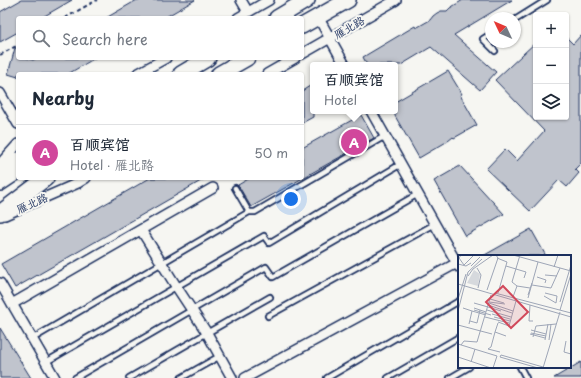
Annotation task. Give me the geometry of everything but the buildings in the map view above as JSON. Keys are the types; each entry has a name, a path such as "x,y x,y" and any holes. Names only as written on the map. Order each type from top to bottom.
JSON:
{"main road":[{"path":"279,16 307,0"},
{"path":"304,25 348,0"},
{"path":"184,72 205,60"},
{"path":"222,72 244,60"},
{"path":"0,166 16,161"},
{"path":"0,183 16,172"},
{"path":"0,199 34,180"},
{"path":"0,212 43,180"}],"street":[{"path":"241,0 248,12"},
{"path":"241,16 269,0"},
{"name":"雁北路","path":"304,53 396,0"},
{"path":"318,17 343,62"},
{"path":"141,72 162,60"},
{"path":"270,72 292,60"},
{"path":"0,93 16,121"},
{"path":"245,378 458,265 373,114"},
{"path":"0,166 16,146"},
{"name":"雁北路","path":"0,218 83,180"},
{"path":"12,304 213,188"},
{"path":"141,230 207,334 232,378"},
{"path":"0,283 55,378"}],"lane":[{"path":"521,16 547,0"},
{"path":"492,48 495,51"},
{"path":"32,339 249,212 255,212 385,136"},
{"path":"46,362 264,236 269,243 401,164"},
{"path":"235,188 249,212"},
{"path":"74,378 266,267 273,277 418,194"},
{"path":"268,316 435,224"},
{"path":"128,378 207,334 270,296"},
{"path":"327,378 458,302"},
{"path":"388,378 458,338"},
{"path":"181,378 220,356"},
{"path":"450,378 467,368"},
{"path":"521,368 526,378"}],"path":[{"path":"69,16 97,0"},
{"path":"0,55 16,45"}],"place":[{"name":"百顺宾馆","path":"354,142"}]}
